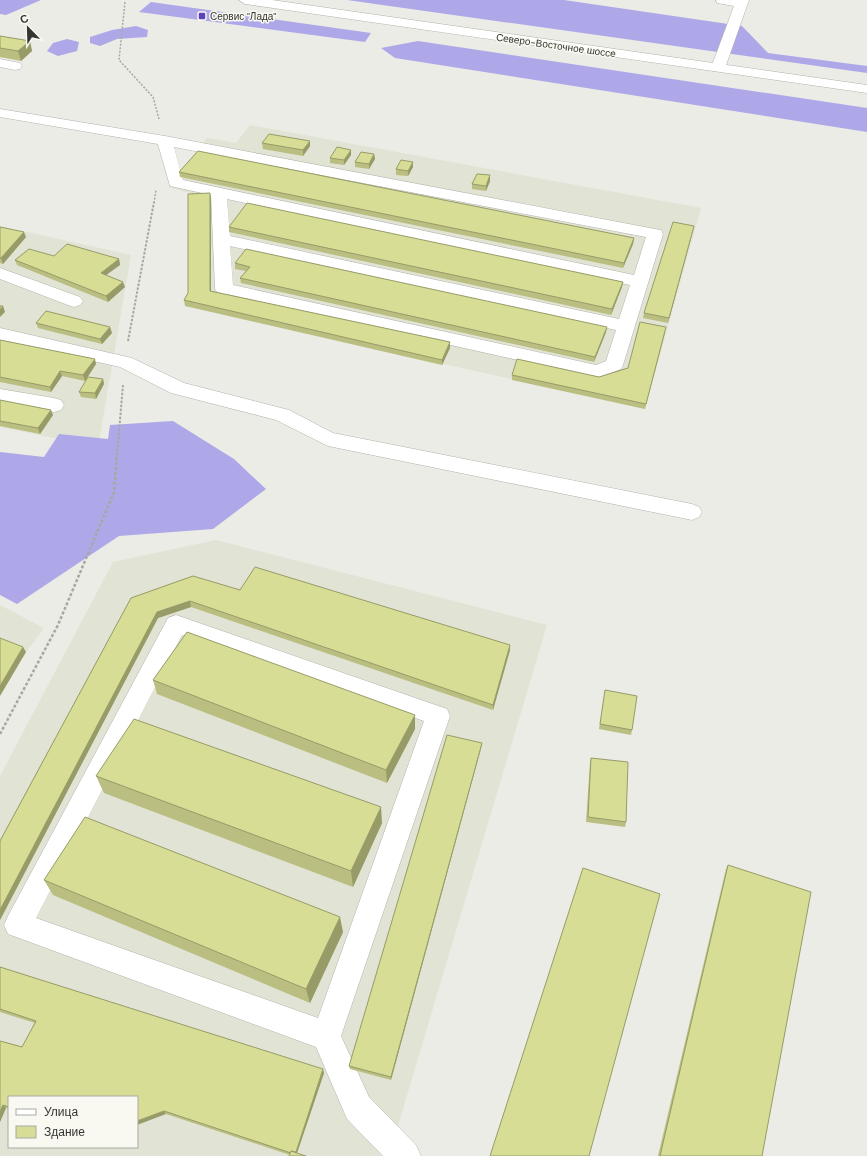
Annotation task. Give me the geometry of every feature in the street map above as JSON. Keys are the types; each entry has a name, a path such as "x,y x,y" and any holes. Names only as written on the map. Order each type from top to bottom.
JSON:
{"main road":[{"name":"Северо-Восточное шоссе","path":"245,0 867,89"},
{"path":"718,68 743,2 722,0"},
{"path":"0,63 15,66"},
{"path":"0,112 165,141 655,234 639,281 614,365 598,372 224,289 219,192"},
{"path":"165,141 176,183 639,281"},
{"path":"222,239 625,326"},
{"path":"0,272 74,301"},
{"path":"0,334 125,362 178,388 282,415 328,439 692,512"},
{"path":"0,395 54,405"},
{"path":"326,1036 18,925 176,624 438,716 326,1036 358,1108 405,1156"}],"shaded area":[{"path":"0,0 41,0 6,15 0,14"},
{"path":"347,0 564,0 742,26 768,53 867,66 867,73"},
{"path":"151,2 371,33 365,42 139,12"},
{"path":"136,26 148,30 147,37 117,39 100,46 90,43 90,37 112,30"},
{"path":"67,39 79,42 77,51 58,56 47,51 53,43"},
{"path":"418,41 867,108 867,132 395,58 381,48"},
{"path":"250,125 701,208 645,409 185,306 189,299 189,200 193,194 168,187 207,138 236,143"},
{"path":"0,226 131,255 98,447 0,427"},
{"path":"173,421 234,459 266,489 213,529 119,536 17,604 0,595 0,452 44,457 59,434 108,439 110,425"},
{"path":"216,540 547,625 389,1156 0,1156 0,776 113,562"},
{"path":"0,605 44,628 26,652 0,696"}],"building":[{"path":"0,36 30,41 18,51 0,48"},
{"path":"269,134 310,141 303,150 262,143"},
{"path":"337,147 351,150 344,160 330,158"},
{"path":"198,151 634,238 624,263 179,172"},
{"path":"361,152 374,154 369,164 355,162"},
{"path":"401,160 413,162 408,171 396,169"},
{"path":"477,174 490,175 486,186 472,184"},
{"path":"210,193 210,291 450,342 442,360 184,300 188,293 188,194"},
{"path":"247,203 623,282 612,309 229,227"},
{"path":"673,222 694,226 669,318 644,313"},
{"path":"0,227 24,232 1,258 0,258"},
{"path":"67,244 119,259 101,273 123,282 106,296 15,260 29,249 54,256"},
{"path":"246,249 607,327 595,357 240,278 250,267 235,263"},
{"path":"46,311 110,327 100,339 36,323"},
{"path":"640,322 666,327 646,404 512,375 517,359 599,377 628,368"},
{"path":"0,340 95,359 83,375 60,371 50,387 0,377"},
{"path":"88,377 103,379 95,393 79,392"},
{"path":"0,400 51,410 38,428 0,421"},
{"path":"255,567 510,645 493,705 190,601 157,612 0,910 0,841 131,598 193,576 240,590"},
{"path":"187,632 415,715 386,770 153,680"},
{"path":"0,638 23,647 0,686"},
{"path":"605,690 637,696 632,730 600,724"},
{"path":"134,719 381,807 351,871 96,776"},
{"path":"447,735 482,743 391,1077 349,1066"},
{"path":"591,758 628,762 626,822 588,817"},
{"path":"85,817 340,917 306,989 44,880"},
{"path":"728,865 811,892 762,1156 660,1156"},
{"path":"583,868 660,894 589,1156 490,1156"},
{"path":"0,967 323,1069 296,1152 291,1151 291,1153 164,1111 138,1121 138,1096 8,1096 8,1107 3,1105 0,1112 0,1041 22,1047 36,1021 0,1009"},
{"path":"291,1151 306,1156 289,1156"}],"place":[{"name":"Сервис \"Лада\"","path":"202,16"}]}
